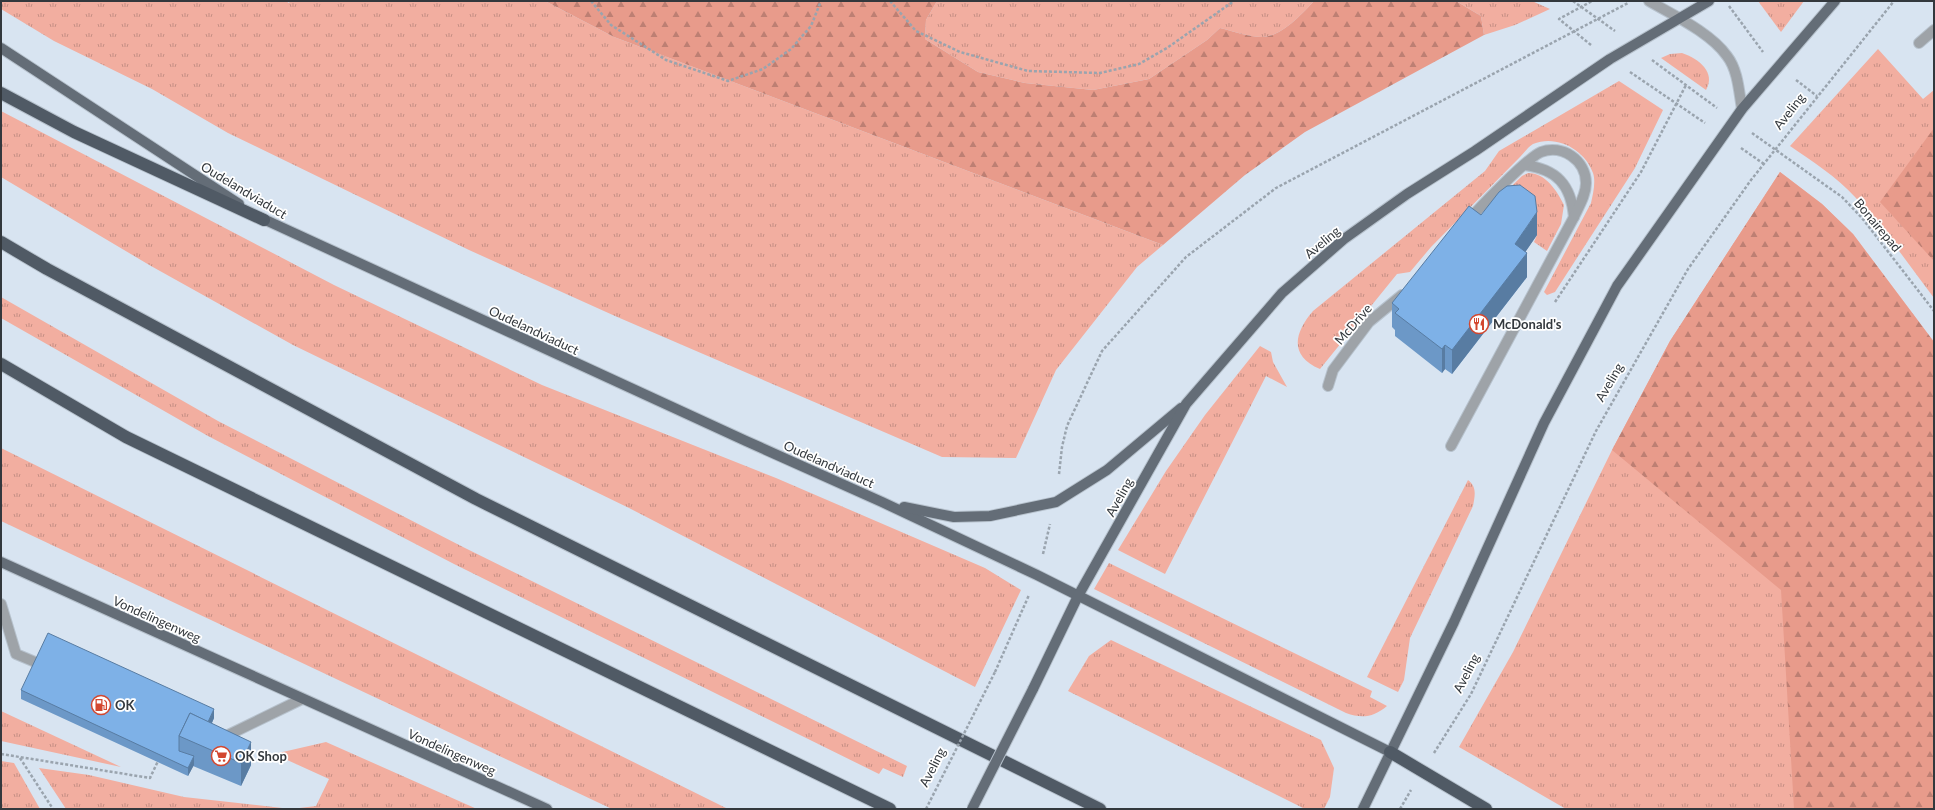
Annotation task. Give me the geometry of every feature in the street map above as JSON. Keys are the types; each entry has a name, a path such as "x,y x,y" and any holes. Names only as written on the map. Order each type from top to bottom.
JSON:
{"highway":[{"path":"1,93 74,132 264,220"},
{"path":"1,237 47,269"},
{"path":"1,242 47,269 476,499 1100,809"},
{"path":"1,364 126,437 890,809"},
{"path":"1390,752 1486,809"}],"main road":[{"name":"Aveling","path":"972,809 1078,596 1186,404 1282,293 1344,240 1407,194 1610,59 1680,19 1708,1"},
{"path":"1363,809 1454,622 1544,423 1617,286 1742,109 1835,1"},
{"name":"Oudelandviaduct","path":"1,48 264,220 882,502 1078,596"},
{"path":"882,502 954,517 990,516 1056,502 1107,470 1186,404"},
{"name":"Vondelingenweg","path":"1,562 547,809"},
{"path":"1078,596 1390,752"}],"street":[{"path":"1649,1 1708,37 1728,56 1735,72 1742,109"},
{"path":"1919,43 1934,30"},
{"path":"1452,446 1574,217 1584,196 1586,183 1585,171 1578,161 1566,152 1553,149 1540,153 1524,165 1460,230"},
{"path":"1524,165 1536,166 1546,170 1567,187 1572,200 1574,217"},
{"name":"McDrive","path":"1328,386 1333,370 1369,322 1395,302 1410,287"},
{"path":"1,604 16,654 59,673"},
{"path":"212,736 220,739 302,699"}],"path":[{"path":"591,1 611,25 666,60 728,81 763,69 791,49 811,26 821,1"},
{"path":"890,1 916,31 960,52 1028,71 1100,73 1139,64 1167,48 1234,1"},
{"name":"Bonairepad","path":"1573,1 1734,120 1842,197 1862,218 1934,311"},
{"path":"1592,1 1559,19 1610,59 1764,164"},
{"path":"1067,426 1102,352 1186,258 1276,188 1632,1"},
{"name":"Aveling","path":"1400,809 1471,694 1596,431 1688,269 1764,164 1894,1"},
{"path":"1529,303 1546,309 1553,305 1641,172 1686,85"},
{"name":"Aveling","path":"926,809 994,672"},
{"path":"1,754 150,778 159,758"},
{"path":"20,757 53,809"}],"green space":[{"path":"1,1 286,1 289,3 290,1 545,1 614,37 1163,245 1137,267 1056,370 1016,458 942,457 615,316 469,250 228,133 152,89 54,41 1,9"},
{"path":"545,1 937,1 926,20 925,39 978,72 1025,83 1093,90 1149,79 1207,40 1220,28 1257,37 1269,36 1291,24 1314,1 1456,1 1481,16 1484,35 1305,132 1245,175 1163,245 614,37"},
{"path":"937,1 1314,1 1291,24 1269,36 1257,37 1220,28 1207,40 1149,79 1093,90 1025,83 978,72 925,39 926,20"},
{"path":"1456,1 1532,1 1550,9 1515,25 1484,35 1481,16"},
{"path":"1758,1 1804,1 1781,32"},
{"path":"1878,49 1923,99 1934,90 1934,298 1886,234 1855,197 1832,176 1790,146"},
{"path":"1682,53 1694,59 1704,67 1709,77 1709,83 1706,90 1661,58 1670,54"},
{"path":"1619,81 1663,110 1635,168 1555,292 1547,295 1544,292 1591,203 1594,180 1593,173 1589,165 1584,157 1577,151 1560,143 1542,141 1533,144 1528,148 1431,247 1410,272 1397,274 1320,369 1310,364 1303,358 1299,351 1299,336 1307,319 1313,311 1485,171 1499,151"},
{"path":"1,111 334,285 542,385 776,478 985,568 1021,590 975,687 629,508 293,345 151,266 1,177"},
{"path":"1934,128 1934,261 1880,202"},
{"path":"1780,172 1822,204 1853,234 1934,342 1934,809 1566,809 1459,747 1513,652 1612,450 1670,341"},
{"path":"1780,172 1822,204 1853,234 1934,342 1934,809 1794,809 1781,590 1612,450 1670,341"},
{"path":"1528,173 1545,179 1558,194 1564,205 1561,224 1547,251 1534,242 1537,235 1535,220 1488,209 1522,176"},
{"path":"1,297 218,421 463,547 907,766 903,777 883,768 879,774 454,564 208,436 1,318"},
{"path":"1260,346 1271,352 1273,362 1287,387 1266,376 1165,574 1118,550 1166,471 1205,415"},
{"path":"1,448 728,809 612,809 1,521"},
{"path":"1468,480 1474,488 1475,495 1473,506 1410,638 1404,680 1398,692 1367,677"},
{"path":"1109,563 1372,691 1370,697 1387,706 1377,713 1368,716 1357,716 1346,713 1094,589"},
{"path":"1111,640 1321,740 1334,768 1330,797 1324,809 1305,809 1068,691 1089,656"},
{"path":"1,711 121,767 1,741"},
{"path":"326,742 477,809 291,809 316,806 329,779 274,754"},
{"path":"1,761 14,763 40,809 1,809"},
{"path":"39,768 89,775 184,797 291,809 66,809"}],"building":[{"path":"1520,185 1535,196 1537,212 1515,244 1527,253 1452,350 1445,345 1442,349 1395,313 1399,309 1392,303 1469,206 1481,215 1499,192 1507,186"},
{"path":"48,633 214,709 208,722 190,713 179,736 179,751 194,756 188,768 21,690"},
{"path":"190,713 251,742 241,763 179,736"}],"place":[{"name":"McDonald's","path":"1479,324"},
{"name":"OK","path":"101,705"},
{"name":"OK Shop","path":"221,756"}]}
